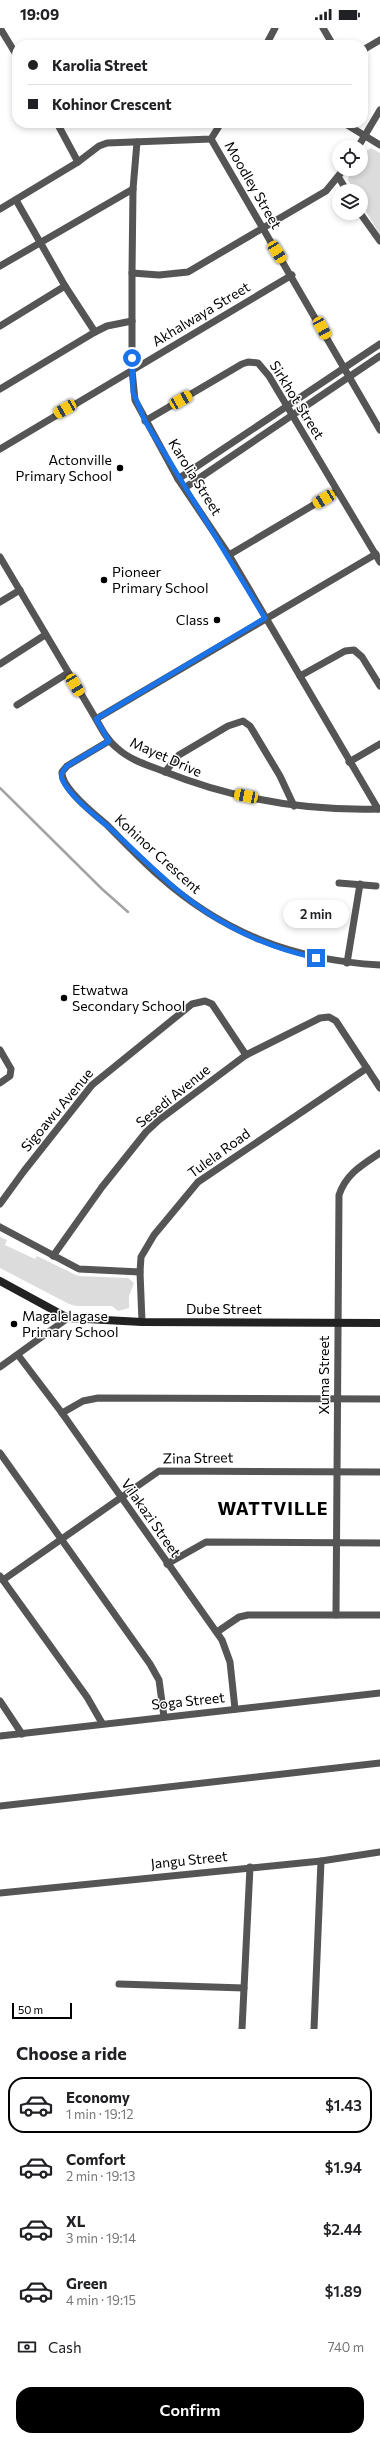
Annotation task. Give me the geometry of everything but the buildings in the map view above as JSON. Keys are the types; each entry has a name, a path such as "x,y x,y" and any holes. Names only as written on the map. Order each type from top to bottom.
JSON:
{"street":[{"path":"0,28 12,48"},
{"path":"269,40 275,28"},
{"path":"323,28 330,40"},
{"path":"368,47 380,40"},
{"path":"362,140 380,110"},
{"path":"60,128 78,162"},
{"path":"0,209 78,162 99,146 107,143 211,139 218,128"},
{"path":"352,128 380,145"},
{"name":"Moodley Street","path":"211,139 263,229 292,275 380,430"},
{"name":"Karolia Street","path":"137,142 133,189 132,273 132,370 135,400 145,421 178,478 186,487 229,555 349,762 379,809"},
{"path":"132,273 159,275 188,272 326,191 339,178 343,184"},
{"path":"0,266 133,189"},
{"path":"16,200 65,286 95,332"},
{"path":"365,220 380,241"},
{"name":"Akhalwaya Street","path":"0,448 292,275"},
{"path":"0,326 65,286"},
{"path":"0,389 95,332 107,326 132,321"},
{"path":"178,478 380,344"},
{"path":"186,487 380,356"},
{"name":"Sirkhot Street","path":"145,421 248,362 258,363 286,405 380,562"},
{"path":"229,555 337,491"},
{"path":"96,719 265,618 376,554"},
{"name":"Mayet Drive","path":"0,557 2,567 20,590 109,741 130,758 204,788 294,806 379,809"},
{"path":"0,602 20,590"},
{"path":"0,664 46,635"},
{"path":"300,676 345,651 354,650 362,657 380,686"},
{"path":"17,705 68,673"},
{"path":"166,772 174,759 179,755 228,726 244,721 250,726 280,776 294,806"},
{"name":"Kohinor Crescent","path":"109,741 67,766 62,772 62,778 77,798 159,876 190,902 248,936 306,956 347,963 380,965"},
{"path":"349,762 380,744"},
{"path":"339,882 376,886"},
{"path":"347,963 360,884"},
{"name":"Sigoawu Avenue","path":"0,1204 92,1085 192,1004 205,1001 212,1004 246,1055"},
{"name":"Sesedi Avenue","path":"53,1256 102,1187 146,1132 246,1055 307,1024 325,1017 336,1021 380,1088"},
{"path":"0,1050 9,1063 11,1069 10,1076 0,1082"},
{"name":"Tulela Road","path":"142,1322 140,1272 144,1250 198,1182 367,1068"},
{"name":"Xuma Street","path":"336,1615 336,1399 339,1195 342,1186 355,1170 380,1153"},
{"path":"0,1228 79,1269 140,1272"},
{"path":"0,1281 68,1318 0,1367"},
{"name":"Dube Street","path":"68,1318 142,1322 380,1323"},
{"name":"Vilakazi Street","path":"18,1355 62,1413 120,1498 217,1632 228,1652 235,1709"},
{"path":"62,1413 83,1401 98,1398 380,1399"},
{"path":"0,1453 150,1664 159,1680 164,1717"},
{"name":"Zina Street","path":"2,1578 61,1539 155,1472 163,1470 380,1472"},
{"path":"167,1564 206,1542 380,1543"},
{"path":"2,1578 87,1698 102,1723"},
{"path":"217,1632 244,1615 380,1615"},
{"name":"Soga Street","path":"0,1736 102,1723 380,1693"},
{"path":"0,1701 22,1734"},
{"path":"0,1806 380,1763"},
{"name":"Jangu Street","path":"0,1893 321,1861 380,1852"},
{"path":"314,2029 321,1861"},
{"path":"242,2029 250,1867"},
{"path":"119,1984 244,1988"}],"shaded area":[{"path":"371,148 380,153 380,235 368,215 368,184 350,184 348,180 349,176 368,176 368,150"},
{"path":"0,1237 7,1240 5,1245 35,1259 37,1256 78,1276 128,1278 134,1283 129,1296 129,1308 118,1311 112,1306 76,1306 69,1304 0,1268"}],"waterway":[{"path":"0,788 102,889 128,912"}],"place":[{"name":"Actonville Primary School","path":"120,468"},
{"name":"Pioneer Primary School","path":"104,580"},
{"name":"Class","path":"217,620"},
{"name":"Etwatwa Secondary School","path":"64,998"},
{"name":"Magalelagase Primary School","path":"14,1324"}],"district":[{"name":"WATTVILLE","path":"273,1509"}],"route":[{"path":"132,358 133,392 137,406 178,478 186,487 229,555 265,618 96,719 109,741 73,761 63,769 61,775 64,782 77,798 159,876 190,902 225,924 248,936 271,945 316,958"}]}
